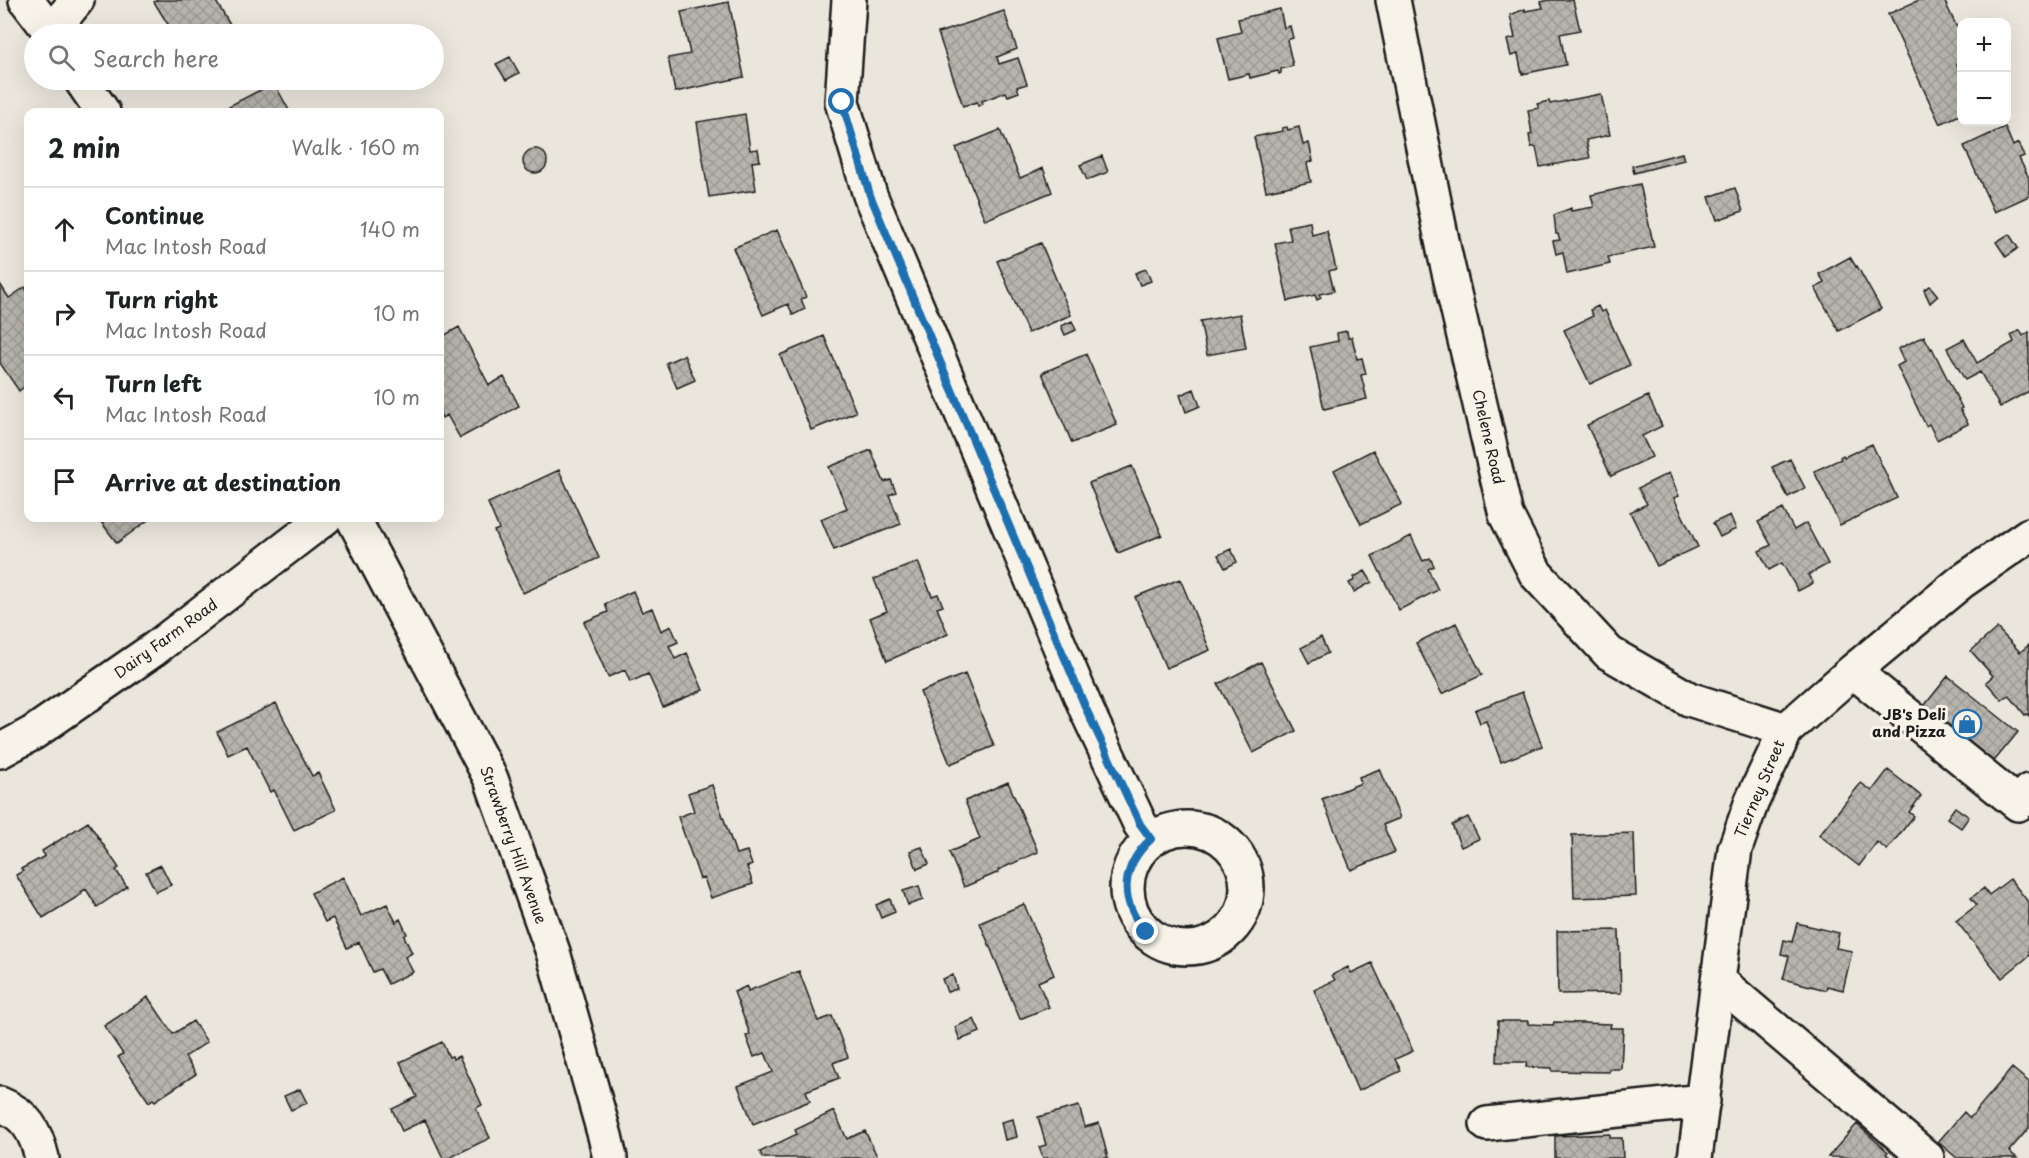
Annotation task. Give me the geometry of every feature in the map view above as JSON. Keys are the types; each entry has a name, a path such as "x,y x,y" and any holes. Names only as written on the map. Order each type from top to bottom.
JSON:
{"street":[{"path":"26,0 45,24"},
{"path":"59,24 77,0"},
{"path":"849,0 842,102 870,195 1087,711 1140,824 1151,839"},
{"name":"Chelene Road","path":"1393,0 1445,255 1506,515 1536,574 1609,653 1689,699 1786,730"},
{"path":"88,90 100,108"},
{"name":"Dairy Farm Road","path":"0,751 33,733 153,650 320,522"},
{"name":"Strawberry Hill Avenue","path":"355,522 491,779 553,952 606,1136 610,1158"},
{"name":"Tierney Street","path":"1695,1158 1735,849 1752,801 1786,730 1961,582 2029,535"},
{"path":"1853,671 2018,804 2029,791"},
{"path":"1719,981 1927,1158"},
{"path":"1487,1124 1703,1101"},
{"path":"0,1104 11,1109 27,1122 38,1139 42,1158"}],"building":[{"path":"157,0 215,0 230,24 168,24 154,2"},
{"path":"1573,0 1580,30 1560,34 1566,65 1522,74 1518,54 1511,56 1507,40 1515,38 1510,15 1525,9 1525,11 1543,8 1541,2"},
{"path":"1919,0 1944,0 1957,27 1957,116 1940,124 1888,14"},
{"path":"729,2 744,77 675,92 668,58 690,54 681,12"},
{"path":"1280,9 1284,28 1290,26 1293,38 1287,40 1293,66 1281,69 1279,74 1278,71 1250,78 1249,74 1228,79 1218,38 1241,32 1238,19"},
{"path":"1004,11 1017,49 997,57 999,64 1018,58 1027,84 1017,87 1019,92 1008,96 1006,92 982,101 983,104 978,106 977,102 963,106 938,33"},
{"path":"510,57 519,73 506,80 496,64"},
{"path":"260,90 278,90 288,108 230,108 229,106"},
{"path":"1601,94 1610,135 1586,140 1590,158 1540,167 1536,147 1531,147 1529,135 1532,134 1528,110 1539,108 1537,104 1549,101 1550,104"},
{"path":"745,114 750,150 758,149 760,161 752,162 756,190 709,197 697,122"},
{"path":"1287,127 1288,130 1299,127 1303,145 1309,143 1313,161 1307,163 1311,182 1266,191 1254,137 1283,131 1282,128"},
{"path":"2005,127 2013,146 2018,143 2024,156 2019,158 2029,178 2029,196 1994,212 1964,146"},
{"path":"1000,130 1020,178 1043,168 1052,192 985,220 956,148"},
{"path":"535,149 540,150 546,156 546,166 540,172 535,173 530,172 524,166 523,161 524,156 530,150"},
{"path":"1682,153 1684,160 1634,173 1632,166"},
{"path":"1102,156 1108,172 1087,180 1080,165"},
{"path":"1640,184 1654,247 1608,257 1610,264 1567,274 1563,252 1556,254 1553,241 1560,240 1556,234 1554,215 1571,208 1571,211 1594,207 1591,195"},
{"path":"1735,188 1743,211 1717,220 1709,197"},
{"path":"1310,222 1312,235 1327,231 1336,269 1329,271 1334,291 1319,294 1321,298 1317,300 1315,295 1288,301 1275,243 1291,240 1288,226"},
{"path":"777,230 806,297 801,299 805,309 793,315 788,304 763,315 733,248"},
{"path":"2009,234 2018,248 2006,257 1996,242"},
{"path":"1041,243 1071,315 1028,333 997,261"},
{"path":"1850,257 1881,309 1839,331 1815,288 1825,283 1819,274"},
{"path":"1146,269 1151,281 1140,285 1135,273"},
{"path":"0,284 9,298 24,288 24,387 19,391 0,363"},
{"path":"1930,286 1938,296 1930,303 1924,290"},
{"path":"1598,306 1601,312 1605,310 1630,365 1590,384 1564,330 1593,316 1590,310"},
{"path":"1240,314 1246,348 1207,355 1200,321"},
{"path":"1072,321 1076,330 1065,335 1061,326"},
{"path":"459,327 489,385 504,377 519,406 460,438 447,415 444,417 444,336"},
{"path":"2020,330 2023,336 2029,332 2029,391 2000,407 1980,372 1965,380 1947,348 1964,339 1977,363 2014,342 2011,335"},
{"path":"1347,331 1348,338 1352,337 1357,359 1362,358 1366,374 1361,375 1367,399 1324,409 1310,347 1338,341 1337,333"},
{"path":"824,336 856,412 811,430 780,355"},
{"path":"1924,336 1968,424 1937,440 1929,424 1926,426 1897,366 1904,362 1898,349"},
{"path":"1086,354 1117,425 1072,443 1042,373"},
{"path":"684,355 695,380 677,388 666,363"},
{"path":"1194,389 1200,406 1186,412 1180,395"},
{"path":"1648,396 1662,426 1642,436 1652,457 1611,476 1587,425"},
{"path":"1872,444 1897,498 1840,525 1814,471 1841,459 1843,455 1844,457"},
{"path":"871,450 884,482 891,480 896,492 889,495 901,524 834,550 821,519 847,508 829,467"},
{"path":"1373,450 1402,504 1361,524 1334,470"},
{"path":"1790,459 1805,488 1788,497 1772,467"},
{"path":"1132,466 1162,535 1118,553 1089,483"},
{"path":"559,470 599,558 523,593 494,531 499,529 488,503"},
{"path":"1669,473 1679,496 1674,498 1698,547 1657,566 1630,512 1647,504 1638,488"},
{"path":"1783,509 1794,530 1806,523 1828,564 1808,575 1813,583 1798,591 1782,563 1769,570 1759,551 1771,545 1758,522"},
{"path":"1730,515 1736,529 1720,537 1713,523"},
{"path":"101,522 146,522 117,543"},
{"path":"1411,536 1423,561 1430,558 1434,566 1428,569 1438,590 1399,610 1372,556"},
{"path":"1231,549 1237,562 1225,568 1218,555"},
{"path":"918,562 932,596 938,594 943,606 937,608 948,634 887,661 870,618 887,611 874,579"},
{"path":"1365,571 1372,582 1354,592 1349,583"},
{"path":"1180,579 1210,650 1166,668 1135,597"},
{"path":"633,591 642,612 652,608 661,631 671,626 678,642 669,646 675,659 687,653 703,690 663,707 648,674 630,682 625,670 608,677 584,622 608,612 605,604"},
{"path":"1456,623 1482,675 1442,694 1416,643"},
{"path":"1997,628 2020,652 2029,645 2029,716 2025,715 2009,695 2002,700 1986,682 1993,676 1971,651"},
{"path":"1321,637 1328,653 1309,663 1301,648"},
{"path":"1261,662 1296,731 1253,753 1218,684"},
{"path":"965,674 994,746 950,764 920,692"},
{"name":"JB's Deli and Pizza","path":"1948,676 2018,732 1986,771 1916,716"},
{"path":"1522,692 1542,746 1501,762 1486,721 1480,723 1475,710"},
{"path":"276,703 312,776 318,773 336,810 294,830 274,790 270,792 247,746 228,755 217,732"},
{"path":"1380,769 1400,818 1383,825 1395,852 1351,870 1322,799 1361,783 1359,777"},
{"path":"1888,770 1921,796 1909,812 1914,816 1887,850 1877,842 1859,866 1819,835 1861,783 1872,791"},
{"path":"1008,782 1038,852 964,887 949,852 980,839 965,801"},
{"path":"712,785 736,854 747,851 752,865 747,867 753,884 711,898 704,878 700,879 678,817 694,811 688,793"},
{"path":"1955,807 1969,817 1961,828 1947,818"},
{"path":"1468,817 1479,839 1461,847 1452,825"},
{"path":"88,822 119,868 116,870 127,887 97,907 86,889 81,892 82,894 43,918 16,875 23,871 21,869 45,856 42,851"},
{"path":"1634,833 1636,896 1574,898 1572,835"},
{"path":"922,847 929,864 917,869 910,851"},
{"path":"161,865 171,885 156,892 146,872"},
{"path":"343,877 361,916 387,904 396,922 400,919 407,934 404,936 412,953 405,957 413,972 388,984 380,969 373,972 359,942 347,948 333,918 325,922 311,893"},
{"path":"2010,879 2029,903 2029,956 2002,978 1956,921 1977,905 1971,898 1984,888 1989,895"},
{"path":"919,886 923,900 908,905 903,891"},
{"path":"890,899 895,912 881,918 876,905"},
{"path":"1024,904 1054,975 1038,982 1049,1007 1020,1019 980,923"},
{"path":"1797,923 1839,933 1836,948 1852,951 1843,990 1827,986 1826,990 1783,979 1789,956 1781,954 1784,940 1792,942"},
{"path":"1619,930 1621,993 1558,994 1557,931"},
{"path":"1372,963 1413,1051 1395,1059 1401,1071 1358,1091 1314,990 1335,980 1332,975 1348,967 1351,973"},
{"path":"799,971 818,1021 832,1016 848,1057 833,1063 839,1078 806,1091 810,1101 753,1124 738,1086 773,1072 765,1053 754,1057 746,1036 750,1034 734,992 747,986 748,991"},
{"path":"953,975 957,989 947,992 942,979"},
{"path":"148,997 173,1034 193,1021 207,1042 185,1057 196,1074 155,1101 153,1099 149,1102 118,1057 123,1054 104,1026"},
{"path":"974,1019 980,1032 960,1040 955,1027"},
{"path":"1498,1021 1528,1021 1528,1024 1553,1025 1554,1022 1611,1024 1610,1028 1623,1028 1621,1069 1609,1069 1609,1072 1552,1071 1552,1068 1526,1067 1527,1062 1497,1062"},
{"path":"442,1042 449,1057 452,1056 453,1059 459,1056 482,1105 476,1108 490,1138 449,1158 443,1158 425,1120 402,1131 392,1109 417,1097 400,1062"},
{"path":"2012,1068 2029,1082 2029,1128 2009,1151 2017,1158 1957,1158 1938,1142 1964,1112 1970,1118"},
{"path":"300,1089 307,1103 291,1110 284,1096"},
{"path":"1079,1106 1085,1127 1099,1123 1108,1158 1043,1158 1039,1147 1046,1145 1038,1117"},
{"path":"834,1111 847,1139 865,1131 878,1158 763,1158 760,1152 797,1134 795,1130"},
{"path":"1013,1119 1017,1137 1005,1140 1001,1122"},
{"path":"1857,1124 1888,1152 1886,1154 1891,1158 1828,1157"},
{"path":"1610,1134 1610,1138 1622,1138 1623,1158 1555,1158 1555,1136"}],"place":[{"name":"JB's Deli and Pizza","path":"1967,724"}],"route":[{"path":"842,102 870,195 1087,711 1140,824 1151,839 1136,856 1130,867 1126,890 1132,913 1146,932"}]}
